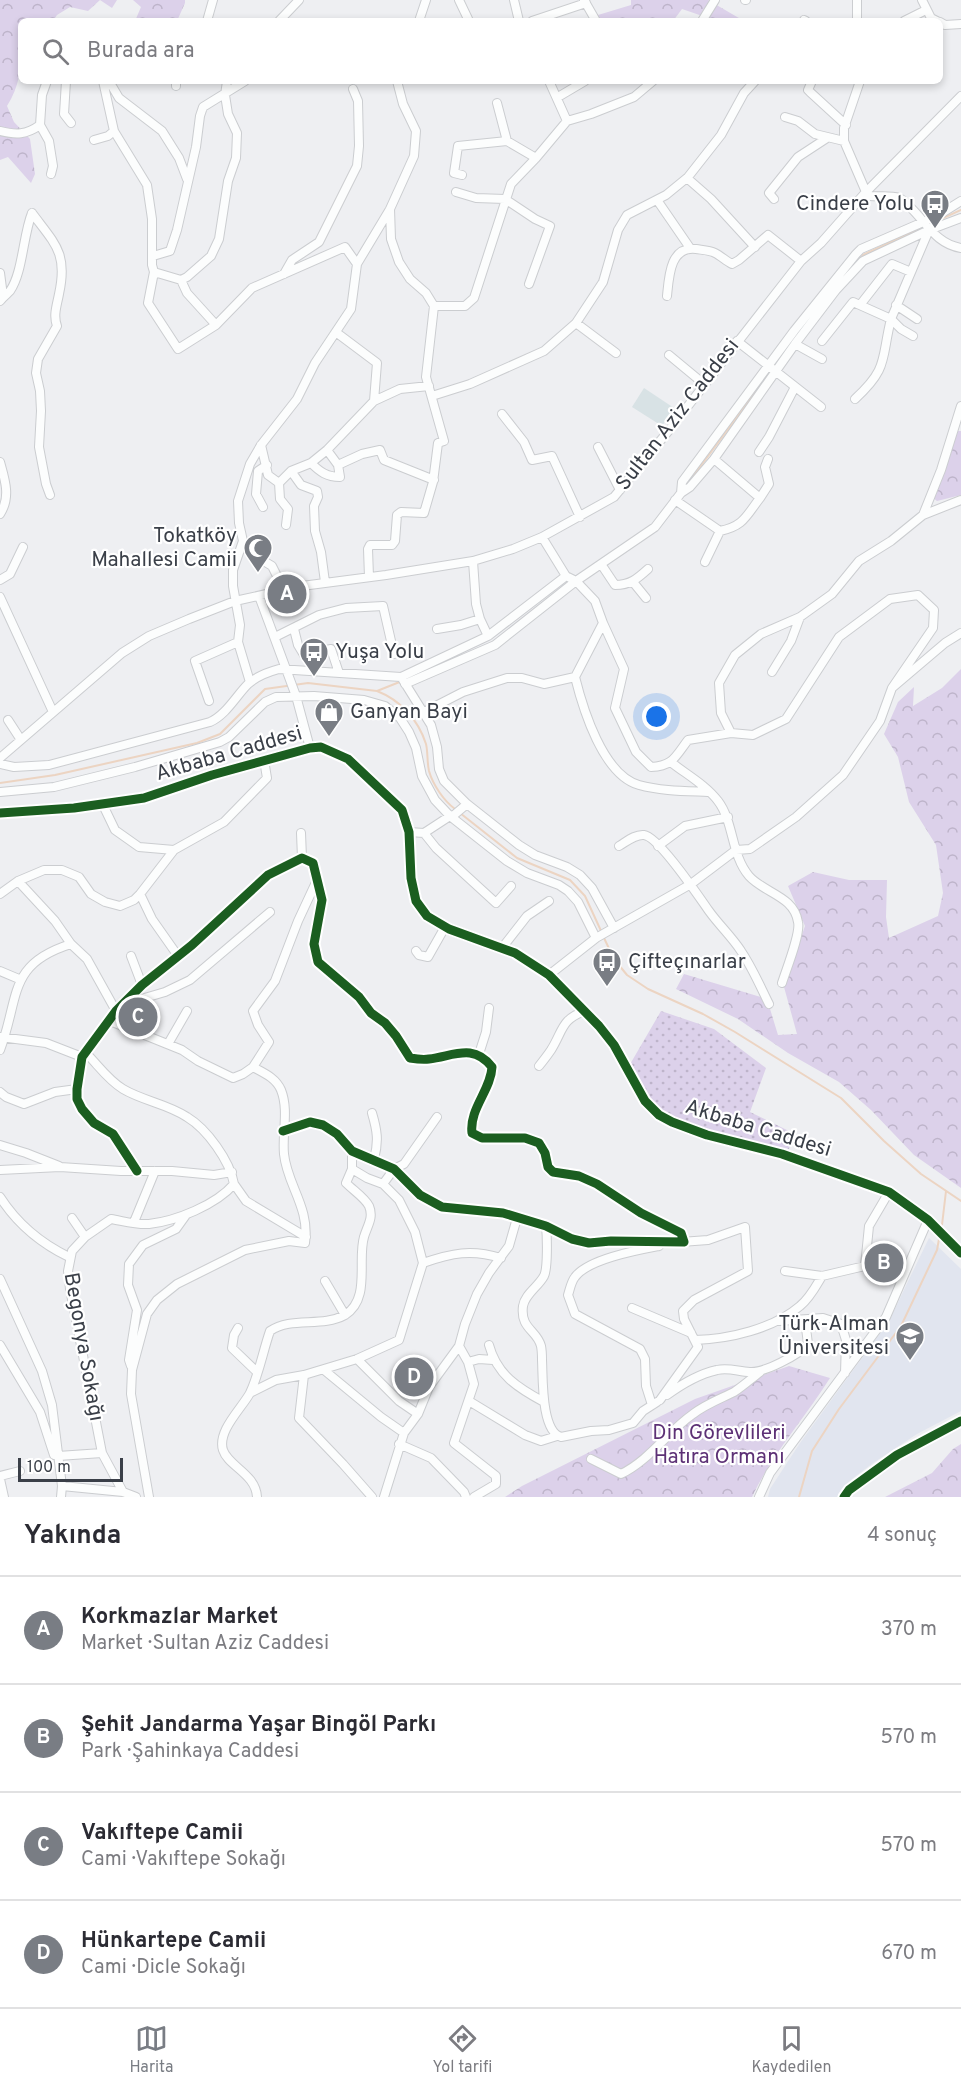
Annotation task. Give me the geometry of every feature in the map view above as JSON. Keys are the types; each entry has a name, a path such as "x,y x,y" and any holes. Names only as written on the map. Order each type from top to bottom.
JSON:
{"main road":[{"name":"Akbaba Caddesi","path":"0,813 103,805 144,798 310,748 321,747 348,759 402,810 409,832 411,878 416,901 427,916 445,927 525,958 549,975 585,1011 614,1045 645,1101 659,1115 707,1135 782,1154 889,1192 928,1220 961,1253"},
{"path":"844,1497 849,1490 897,1455 961,1421"}],"street":[{"path":"208,18 213,0"},
{"path":"282,18 299,0"},
{"path":"420,18 426,0"},
{"path":"459,0 468,18"},
{"path":"514,0 518,18"},
{"path":"704,18 715,0"},
{"path":"857,0 857,18"},
{"path":"922,0 931,18"},
{"path":"540,18 585,1 594,18"},
{"path":"910,18 926,10"},
{"path":"943,24 961,24"},
{"path":"46,84 42,95 40,125 49,141 53,166 51,174"},
{"path":"66,84 64,114 71,123"},
{"path":"104,84 114,131 147,184 152,219 154,272 147,303 178,349 216,325 252,288 345,247 357,264"},
{"path":"111,84 119,98 162,131 187,173 188,181"},
{"path":"154,272 181,280 188,277 211,256 219,238 228,181 236,158 237,133 228,114 225,95 227,84"},
{"path":"153,256 170,251 177,230 203,107 241,84"},
{"path":"281,591 279,580 272,566 262,560 243,541 238,523 238,501 250,464 261,445 297,399 315,363 351,309 357,264 390,209 414,156 417,130 403,104 398,84"},
{"path":"551,84 567,121"},
{"path":"558,97 580,84"},
{"path":"434,306 465,306 474,298 511,184 567,121 634,98 650,84"},
{"path":"432,396 470,384 544,351 576,323 603,282 618,230 627,215 657,200 687,178 721,135 744,93 753,84"},
{"path":"859,84 846,124 844,141 866,192 870,196 900,198 925,221 929,230 939,240 961,248"},
{"path":"810,85 846,124"},
{"path":"284,274 292,260 319,242 357,166 358,101 353,89"},
{"name":"Sultan Aziz Caddesi","path":"0,759 122,653 149,636 236,602 260,596 325,582 473,561 513,549 542,537 614,496 801,261 821,243 866,192 961,96"},
{"path":"497,103 507,141"},
{"path":"785,117 798,121 815,134 844,141"},
{"path":"0,131 15,135 30,132 40,125"},
{"path":"94,140 108,136 114,131"},
{"path":"774,199 769,193 798,157 827,138"},
{"path":"462,175 454,173 458,146 507,141 536,158"},
{"path":"687,178 711,199 755,247"},
{"path":"456,192 476,198 505,199 550,226 529,284"},
{"path":"657,200 690,248"},
{"path":"678,497 682,482 794,331 861,249 925,221 954,207 961,201"},
{"path":"369,577 368,549 370,545 392,545 395,541 397,515 401,512 424,513 434,480 438,443 444,441 426,377 434,306 426,293 410,279 399,262 391,240 390,209"},
{"path":"2,299 10,290 19,267 26,228 32,213 59,249 63,273 54,318 57,326 38,359 36,373 41,411 39,447 50,495"},
{"path":"0,764 20,767 58,763 210,722 231,704 250,682 262,674 339,673 403,680 495,645 576,582 654,527 678,497 690,487 714,459 795,344 836,290 863,261 929,230 961,218"},
{"path":"855,399 870,385 880,371 891,319 929,230"},
{"path":"667,296 669,273 675,256 680,251 690,248 716,253 732,264 768,235 801,261"},
{"path":"860,305 892,264 910,272"},
{"path":"0,273 2,299"},
{"path":"181,280 188,293 216,325"},
{"path":"822,341 853,302 891,319 913,336"},
{"path":"897,305 917,319"},
{"path":"576,323 616,353"},
{"path":"337,333 377,363 374,401"},
{"path":"737,341 821,407"},
{"path":"795,344 822,359"},
{"path":"669,355 704,384"},
{"path":"286,525 288,509 280,498 279,483 291,471 311,463 327,450 374,401 400,389 429,386"},
{"path":"759,452 795,387"},
{"path":"923,515 941,470 961,405"},
{"path":"502,414 524,442 532,460 552,456 580,516"},
{"path":"261,445 268,475 279,483"},
{"path":"597,447 620,490"},
{"path":"311,463 318,471 330,477 340,477 338,465 327,450"},
{"path":"338,465 362,454 380,450 384,460 434,480"},
{"path":"714,459 760,498"},
{"path":"720,531 734,528 742,522 760,498 769,484 765,467 768,459"},
{"path":"0,462 7,488 5,504 0,514"},
{"path":"263,507 256,494 258,471 267,465"},
{"path":"291,471 301,485 317,491 318,497 314,506 315,531 321,552 325,582"},
{"path":"678,497 720,531"},
{"path":"731,733 721,713 719,683 735,655 761,634 800,617 832,594 860,561 891,541 923,515 961,500"},
{"path":"705,562 720,531"},
{"path":"542,537 566,576 576,582 595,601 624,669 615,708 636,752 651,767 672,763 688,740 731,733 753,735 786,719 839,637 890,599 918,595 934,610 933,627 892,688 880,721 843,776 796,817 750,849 736,850 691,884 598,937 549,975"},
{"path":"243,541 233,570 240,625 238,642 250,682"},
{"path":"0,580 10,574 23,547"},
{"path":"473,561 476,604 488,636"},
{"path":"601,564 615,585 633,582 648,569"},
{"path":"403,680 488,636 566,576"},
{"path":"633,582 646,598"},
{"path":"260,596 296,694 310,748"},
{"path":"0,597 53,712"},
{"path":"275,638 328,612 346,608 383,606 394,654"},
{"path":"772,672 791,641 800,617"},
{"path":"437,629 480,619"},
{"path":"603,623 575,677 585,715 594,735 620,775 637,785 665,790 709,792"},
{"path":"294,629 298,645 304,655 330,649 339,673"},
{"path":"892,688 945,643 961,633"},
{"path":"209,700 195,661 238,642"},
{"path":"424,712 463,692 507,678 522,678 544,684 575,677"},
{"path":"403,680 431,725 437,747 439,769 444,781 466,805 527,851 567,867 580,875 591,888 613,928"},
{"path":"0,792 54,787 135,767 220,742 230,737 265,702 276,697 296,694 378,703 392,710 409,732 416,748 422,776 429,791 452,815 514,866 568,891 578,902 598,937"},
{"path":"8,720 21,740"},
{"path":"0,894 18,881 44,870 62,870 79,877 91,894 105,902 120,906 134,900 174,850 224,822 267,778 264,760"},
{"path":"672,763 718,801 727,817 736,850 750,877 781,897 795,910 799,924 782,983"},
{"path":"103,805 115,830 139,847 174,850"},
{"path":"409,832 424,833 466,805"},
{"path":"658,846 686,826 727,817"},
{"path":"301,833 302,858"},
{"path":"424,833 436,848 496,903 511,886"},
{"path":"619,846 643,835 658,846 691,884 741,951 769,1004"},
{"path":"302,858 313,863 322,900 314,944 318,962 371,1013 385,1023 410,1058 425,1060 461,1052 479,1054 492,1067 491,1076 476,1109 471,1127 472,1133 482,1138 525,1138 539,1143 545,1153 548,1167 553,1172 579,1176 597,1184 641,1213 681,1233 684,1242"},
{"path":"137,1171 113,1134 94,1123 77,1099 76,1089 84,1055 118,1008 142,985 178,956 268,875 302,858"},
{"path":"110,1021 182,1050 218,1072 233,1077 243,1074 253,1067 269,1042 253,1011 274,981 318,878"},
{"path":"18,881 55,921 71,944 87,959 118,1008"},
{"path":"140,894 152,920 178,956"},
{"path":"502,948 527,916 549,901"},
{"path":"118,1008 165,992 190,980 270,912"},
{"path":"416,951 419,955 428,957 445,927"},
{"path":"0,1050 20,979 31,963 41,956 71,944"},
{"path":"131,956 142,985"},
{"path":"0,971 20,979"},
{"path":"479,1054 486,1032 489,1008"},
{"path":"168,1044 187,1011"},
{"path":"539,1066 566,1022 573,1015 585,1011"},
{"path":"2,1038 46,1043 84,1055 123,1089 187,1117 200,1127 225,1159 232,1172 234,1185 246,1201 305,1240"},
{"path":"253,1067 272,1077 280,1089 285,1107 284,1156 306,1222 305,1240"},
{"path":"0,1092 24,1104 55,1092 76,1089"},
{"path":"372,1113 378,1131 378,1146 374,1159"},
{"path":"383,1184 394,1169 404,1164 437,1117"},
{"path":"284,1131 310,1122 323,1125 337,1134 352,1151 394,1169 420,1195 442,1207 503,1213 546,1226 572,1239 590,1244 708,1240 745,1227 748,1271 694,1300 683,1311 684,1319 698,1347 656,1403"},
{"path":"0,1145 34,1155 60,1167"},
{"path":"257,1497 251,1481 223,1451 222,1443 228,1424 250,1393 270,1331 277,1326 295,1323 324,1322 345,1315 355,1306 360,1290 364,1236 369,1228 371,1215 368,1204 346,1183 352,1169 352,1151"},
{"path":"0,1170 60,1167 213,1175 232,1172"},
{"path":"250,1393 276,1380 324,1370 357,1359 399,1340 423,1263 415,1232 399,1200 383,1184 352,1169"},
{"path":"134,1222 155,1172"},
{"path":"132,1370 129,1360 137,1310 128,1285 129,1264 143,1245 176,1229 186,1215 228,1191 234,1185"},
{"path":"785,1271 822,1276 865,1266 869,1226 889,1192"},
{"path":"0,1197 8,1210 29,1233 49,1248 69,1257"},
{"name":"Begonya Sokağı","path":"123,1492 102,1453 70,1289 69,1257 85,1237 111,1219 148,1224 186,1215"},
{"path":"72,1218 85,1237"},
{"path":"384,1497 404,1432 418,1414 429,1387 459,1346 477,1294 509,1246 518,1218"},
{"path":"759,1497 770,1473 886,1317 928,1220"},
{"path":"546,1226 544,1275 531,1290 523,1305 524,1324 536,1336 541,1346 544,1402 551,1430 557,1436"},
{"path":"149,1497 131,1394 132,1370 147,1314 157,1300 177,1284 245,1250 289,1240 305,1240"},
{"path":"656,1403 646,1386 645,1359 640,1349 575,1314 568,1295 573,1279 580,1271 596,1263 622,1253 684,1242"},
{"path":"423,1263 451,1254 485,1253 501,1258"},
{"path":"632,1308 693,1336 718,1339 750,1332 800,1306 822,1276"},
{"path":"0,1279 42,1371 52,1405 62,1486 61,1497"},
{"path":"325,1281 345,1315"},
{"path":"775,1321 823,1318 841,1324 846,1340 844,1373"},
{"path":"591,1459 621,1474 628,1471 652,1453 692,1414 734,1391 760,1371 804,1349 808,1344 805,1320"},
{"path":"238,1328 231,1344 232,1348 257,1372"},
{"path":"0,1345 40,1412 60,1473"},
{"path":"489,1345 493,1360 505,1375 522,1390 544,1402"},
{"path":"459,1346 468,1362 474,1384 454,1443 496,1476 496,1484 474,1497"},
{"path":"357,1359 399,1401 418,1414"},
{"path":"468,1362 479,1359 493,1360"},
{"path":"469,1401 525,1435 541,1441 557,1436 609,1430 633,1423 643,1412 686,1382 717,1370 727,1369 752,1373 760,1371"},
{"path":"324,1370 381,1417 404,1432"},
{"path":"304,1375 299,1418 372,1497"},
{"path":"399,1444 431,1458 464,1492 466,1497"},
{"path":"58,1456 102,1453"},
{"path":"2,1497 0,1478 20,1471"},
{"path":"62,1486 123,1492 136,1497"}],"shaded area":[{"path":"644,388 674,408 662,426 632,407"},
{"name":"Türk-Alman Üniversitesi","path":"929,1238 961,1269 961,1411 917,1434 873,1463 852,1479 837,1497 768,1497 770,1489 800,1443 889,1321"}],"green space":[{"path":"0,0 100,0 88,11 70,7 55,18 18,18 18,80 7,106 14,122 30,139 35,174 31,183 8,157 0,160"},
{"path":"100,0 117,0 112,8"},
{"path":"133,0 185,0 178,18 136,18 141,7"},
{"path":"631,0 708,0 739,18 708,18 682,9 675,18 598,18 598,15 631,5"},
{"path":"953,431 961,431 961,495 937,501 931,496"},
{"path":"961,669 961,1188 914,1155 871,1110 839,1082 788,1053 738,1019 676,989 684,974 767,999 778,1035 797,1034 784,987 805,926 788,886 813,872 849,880 887,880 886,917 889,938 938,916 943,893 936,845 909,802 898,757 884,734 898,702 914,687 913,706 942,688"},
{"path":"661,1011 714,1029 766,1068 750,1112 793,1133 789,1149 695,1128 662,1112 650,1102 629,1066"},
{"path":"874,1251 899,1261 894,1275 868,1265"},
{"name":"Din Görevlileri Hatıra Ormanı","path":"789,1366 830,1378 769,1466 752,1497 505,1497 522,1486 695,1399"},
{"path":"961,1444 961,1497 885,1497 932,1473 953,1449"}],"waterway":[{"path":"928,225 961,210"},
{"path":"859,260 863,255 923,227"},
{"path":"688,483 772,370"},
{"path":"0,783 55,775 197,743 220,734 265,689 308,683 377,691 402,681"},
{"path":"377,691 401,705 418,726 426,744 428,768 433,782 455,809"},
{"path":"460,813 517,858 570,880 585,896 602,933"},
{"path":"604,938 614,959 627,975 648,989 703,1014 735,1032 841,1098 921,1174 961,1201"},
{"path":"942,1225 946,1191"},
{"path":"799,1497 812,1451 839,1409 901,1326 937,1250 939,1239"}],"cycle path":[{"path":"0,813 74,808 144,798 212,775 310,748 321,747 348,759 402,810 409,832 411,878 416,901 427,916 449,929 515,953 549,975 599,1026 614,1045 645,1101 659,1115 707,1135 782,1154 889,1192 928,1220 961,1253"},
{"path":"137,1171 113,1134 94,1123 77,1099 82,1057 116,1011 142,985 192,945 268,875 302,858 313,863 322,900 314,944 318,962 359,997 371,1013 385,1023 410,1058 427,1059 470,1053 478,1055 492,1067 488,1084 474,1116 472,1133 482,1138 525,1138 539,1143 545,1153 548,1167 553,1172 579,1176 597,1184 641,1213 681,1233 684,1242 589,1243 572,1239 546,1226 503,1213 442,1207 420,1195 394,1169 352,1151 337,1134 323,1125 310,1122 283,1131"},
{"path":"844,1497 849,1490 897,1455 961,1421"}],"place":[{"name":"Cindere Yolu","path":"935,230"},
{"name":"Tokatköy Mahallesi Camii","path":"258,574"},
{"name":"Korkmazlar Market","path":"287,594"},
{"name":"Yuşa Yolu","path":"314,678"},
{"name":"Ganyan Bayi","path":"329,738"},
{"name":"Çifteçınarlar","path":"607,988"},
{"name":"Vakıftepe Camii","path":"138,1017"},
{"name":"Şehit Jandarma Yaşar Bingöl Parkı","path":"884,1263"},
{"name":"Türk-Alman Üniversitesi","path":"910,1362"},
{"name":"Hünkartepe Camii","path":"414,1377"}]}
